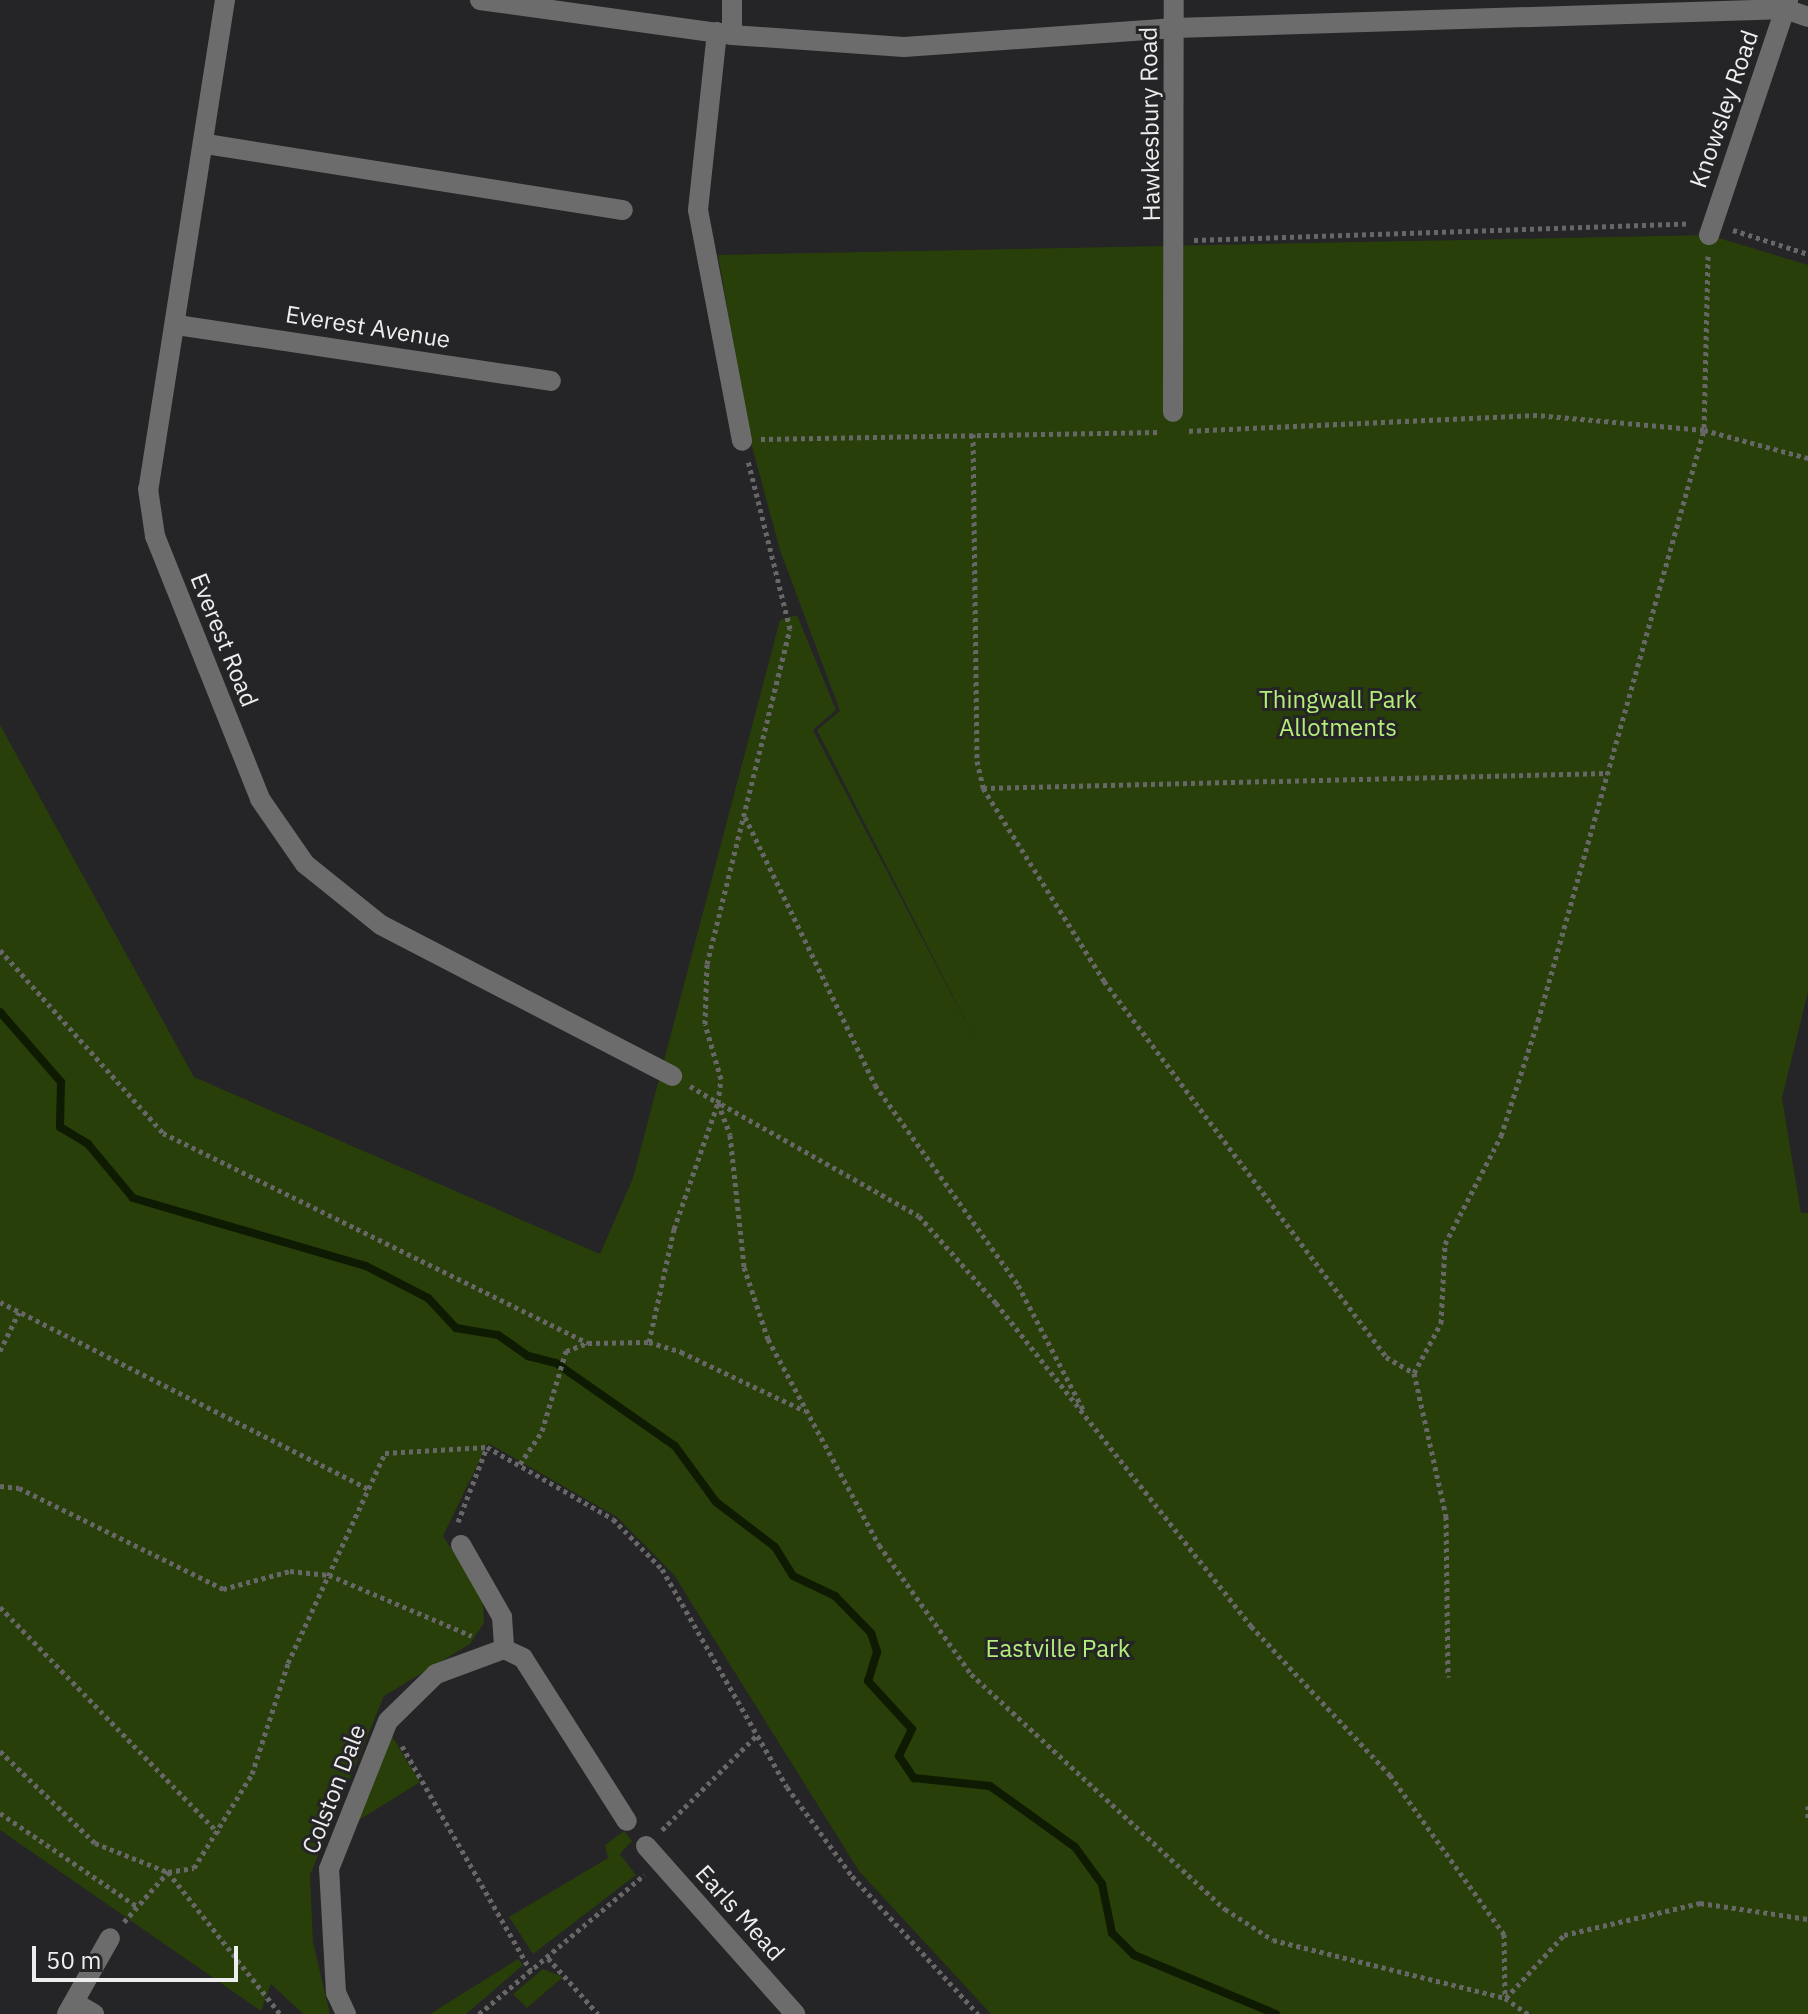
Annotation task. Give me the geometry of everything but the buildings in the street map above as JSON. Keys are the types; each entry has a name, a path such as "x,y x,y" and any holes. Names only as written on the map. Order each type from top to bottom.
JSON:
{"street":[{"name":"Everest Road","path":"225,0 206,144 148,489 155,536 260,799 305,864 381,925 672,1076"},
{"path":"483,0 725,34 904,47 1175,28 1786,5 1808,17"},
{"path":"732,0 698,210 742,441"},
{"name":"Hawkesbury Road","path":"1173,412 1177,244 1174,0"},
{"name":"Knowsley Road","path":"1711,229 1786,5"},
{"path":"206,144 623,210"},
{"name":"Everest Avenue","path":"177,325 551,381"},
{"path":"461,1545 502,1617 504,1649 540,1678 627,1821"},
{"name":"Colston Dale","path":"346,2014 336,1993 329,1869 388,1721 436,1674 504,1649"},
{"name":"Earls Mead","path":"646,1846 795,2014"},
{"path":"94,2014 71,2008 110,1938"}],"path":[{"path":"1448,1677 1446,1516 1414,1373 1441,1323 1445,1244 1501,1136 1608,773 1704,430 1711,229"},
{"path":"1177,244 1711,229 1808,254"},
{"path":"649,1342 674,1229 718,1103 721,1079 705,1024 707,964 790,629 742,441 1341,428 1537,415 1704,430 1808,458"},
{"path":"973,434 977,761 983,788 1104,981 1386,1357 1414,1373"},
{"path":"983,788 1608,773"},
{"path":"744,816 875,1085 1018,1285 1089,1422"},
{"path":"0,950 163,1133 588,1343"},
{"path":"672,1076 919,1216 1089,1422 1251,1626 1390,1775 1504,1934 1505,1998"},
{"path":"718,1103 730,1135 744,1267 768,1339 879,1545 971,1674 1225,1909 1273,1940 1505,1998 1528,2014"},
{"path":"0,1302 369,1489"},
{"path":"0,1351 19,1312"},
{"path":"520,1464 542,1431 551,1386 566,1351 588,1343 649,1342 806,1411"},
{"path":"461,1545 454,1532 487,1447"},
{"path":"110,1938 168,1872 194,1868 219,1834 252,1774 288,1663 385,1453 487,1447 613,1519 662,1569 757,1735 852,1876 978,2014"},
{"path":"0,1486 19,1488 223,1589 290,1571 329,1575 504,1649"},
{"path":"0,1607 219,1834"},
{"path":"388,1721 531,1971"},
{"path":"646,1846 757,1735"},
{"path":"0,1751 95,1843 168,1872 280,2014"},
{"path":"1808,1806 1808,1818"},
{"path":"0,1813 138,1907"},
{"path":"479,2014 660,1861"},
{"path":"1505,1998 1564,1935 1700,1903 1808,1919"},
{"path":"548,1958 598,2014"}],"green space":[{"path":"1709,235 1808,265 1808,992 1782,1098 1801,1213 1808,1213 1808,2014 991,2014 859,1871 674,1575 617,1517 488,1443 443,1536 483,1599 484,1623 470,1644 384,1696 310,1875 313,1942 330,2014 303,2014 271,1984 261,2011 0,1830 0,725 194,1077 600,1254 633,1178 780,620 797,615 836,710 813,730 976,1041 817,730 840,711 780,550 750,439 718,255"},
{"path":"392,1736 420,1782 359,1820"},
{"path":"624,1831 632,1841 620,1854 636,1875 533,1954 509,1917 608,1858 605,1845"},
{"path":"518,1959 523,1965 466,2014 430,2014"},
{"path":"543,1969 563,1977 527,2008 513,1994"}],"waterway":[{"path":"0,1012 61,1082 60,1127 88,1144 133,1198 366,1266 428,1298 456,1328 498,1335 528,1356 556,1363 675,1446 716,1502 775,1547 793,1576 835,1596 871,1633 877,1652 868,1681 912,1729 899,1756 914,1778 990,1786 1075,1847 1102,1884 1112,1933 1134,1955 1276,2014"}],"park label":[{"name":"Thingwall Park Allotments","path":"1338,714"},
{"name":"Eastville Park","path":"1058,1649"}]}
